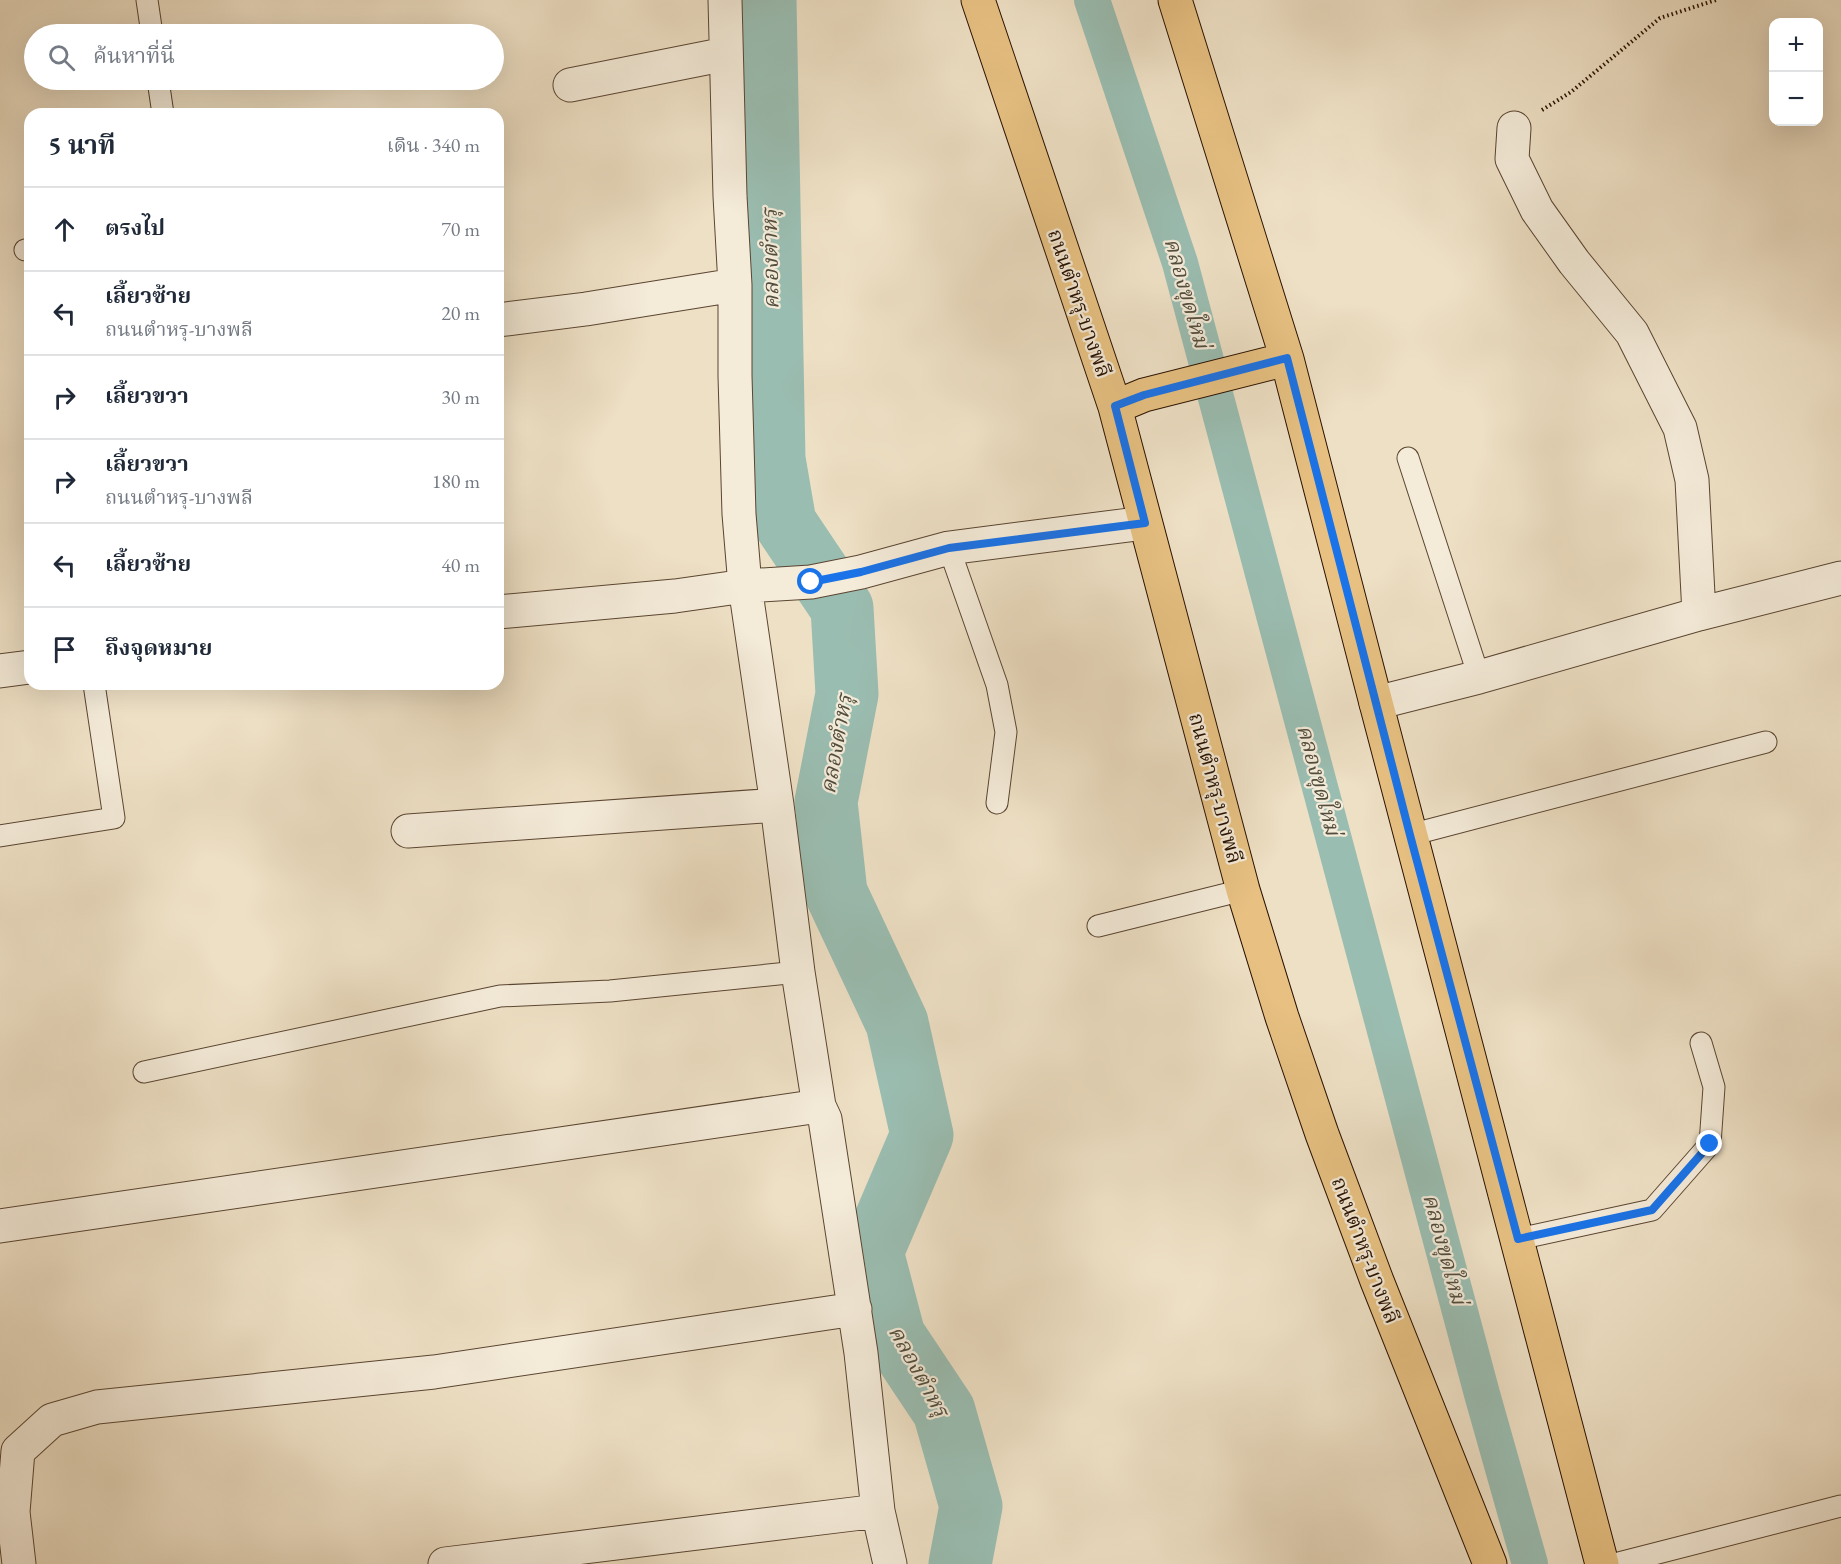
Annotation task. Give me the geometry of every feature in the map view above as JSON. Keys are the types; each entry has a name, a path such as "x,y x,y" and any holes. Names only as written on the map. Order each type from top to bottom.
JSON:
{"main road":[{"name":"ถนนตำหรุ-บางพลี","path":"978,0 1130,401 1145,523 1243,890 1282,1017 1322,1134 1377,1281 1490,1564"},
{"path":"1175,0 1287,358 1602,1564"},
{"path":"1130,401 1287,358"}],"street":[{"path":"725,0 735,285 739,514 745,586 777,805 798,972 819,1106 825,1119 855,1309 878,1511 890,1564"},
{"path":"570,85 726,54"},
{"path":"1514,128 1512,159 1538,210 1574,262 1632,333 1680,428 1692,480 1699,614"},
{"path":"504,319 586,309 735,285"},
{"path":"504,611 675,596 745,586 811,582 861,572 949,548 1145,523"},
{"path":"1376,703 1479,677 1699,614 1841,578"},
{"path":"0,671 24,669"},
{"path":"408,831 777,805"},
{"path":"0,1226 819,1106"},
{"path":"19,1564 13,1512 18,1451 52,1420 97,1407 434,1371 855,1309"},
{"path":"445,1564 878,1511"}],"lane":[{"path":"147,0 151,24"},
{"path":"159,90 162,108"},
{"path":"1408,458 1479,677"},
{"path":"949,548 997,685 1006,732 997,803"},
{"path":"0,836 114,818 95,690"},
{"path":"1410,835 1766,742"},
{"path":"1098,926 1243,890"},
{"path":"144,1072 500,996 610,991 798,972"},
{"path":"1518,1239 1652,1210 1710,1144 1714,1087 1701,1043"},
{"path":"1615,1564 1841,1506"}],"path":[{"path":"1514,128 1571,92 1660,18 1716,0"}],"waterway":[{"name":"คลองตำหรุ","path":"765,0 774,459 785,523 842,608 847,694 826,802 836,893 897,1023 922,1135 872,1252 894,1336 944,1411 971,1506 960,1564"},
{"name":"คลองขุดใหม่","path":"1092,0 1180,263 1482,1394 1530,1564"}],"route":[{"path":"811,582 861,572 949,548 1145,523 1115,406 1144,395 1287,358 1410,835 1518,1239 1652,1210 1710,1144"}]}
